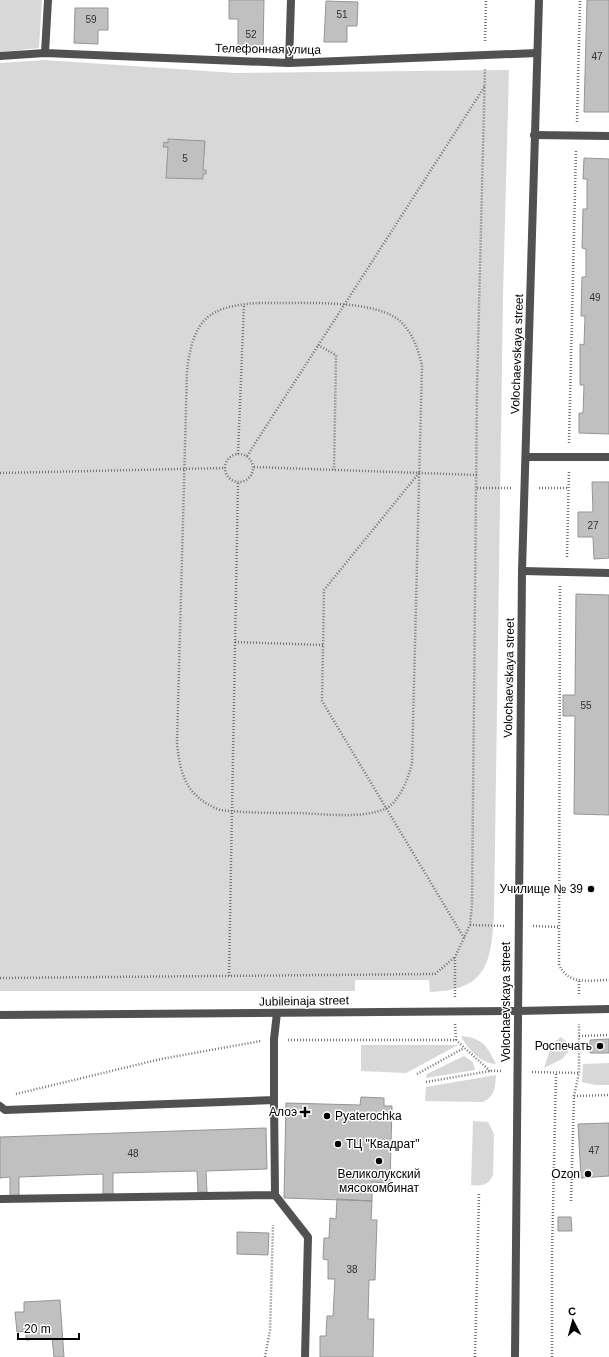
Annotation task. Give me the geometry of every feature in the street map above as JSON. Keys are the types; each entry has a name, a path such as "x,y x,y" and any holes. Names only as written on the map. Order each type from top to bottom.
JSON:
{"street":[{"path":"45,53 48,0"},
{"path":"289,63 291,0"},
{"name":"Volochaevskaya street","path":"514,1357 522,571 539,0"},
{"name":"Телефонная улица","path":"0,56 45,53 289,63 537,53"},
{"path":"534,135 609,136"},
{"path":"526,457 609,457"},
{"path":"522,571 609,573"},
{"name":"Jubileinaja street","path":"0,1015 609,1009"},
{"path":"276,1013 274,1040 275,1195 308,1237 305,1357"},
{"path":"0,1106 5,1110 274,1100"},
{"path":"0,1199 275,1195"}],"path":[{"path":"0,978 435,974 454,957 464,938 470,925 472,904 477,388 486,85 484,54 486,0"},
{"path":"580,0 569,458 564,572 559,964 561,970 573,980 609,980"},
{"path":"247,456 486,85"},
{"path":"238,454 244,304"},
{"path":"244,304 344,305 376,309 392,315 403,323 412,337 422,365 423,381 419,473 412,763 404,787 386,808 351,815 220,810 206,805 193,794 183,778 179,762 177,743 187,372 190,348 196,333 205,321 215,312 228,306 244,304"},
{"path":"318,345 336,355 334,470"},
{"path":"238,454 247,456 252,462 254,468 249,478 238,482 229,479 225,468 229,457 238,454"},
{"path":"0,473 225,468"},
{"path":"254,468 477,475"},
{"path":"419,473 324,590 322,701 464,938"},
{"path":"229,976 238,482"},
{"path":"235,642 323,645"},
{"path":"454,957 456,1040 490,1070"},
{"path":"571,1201 574,1096 579,1073 579,1036 609,1035"},
{"path":"10,1096 161,1059 274,1040 456,1040"},
{"path":"416,1074 464,1048"},
{"path":"426,1082 490,1070 579,1073"},
{"path":"552,1357 552,1254 556,1073"},
{"path":"574,1096 609,1095"},
{"path":"476,1357 479,1194"},
{"path":"265,1357 270,1330 274,1224"}],"shaded area":[{"path":"0,0 42,0 39,48 0,52"},
{"path":"45,60 235,73 509,70 503,296 494,914 491,947 487,960 482,971 475,980 464,986 449,990 430,992 429,980 355,980 355,991 0,991 0,63"},
{"path":"461,1036 474,1039 483,1044 490,1052 496,1064 480,1059 471,1051"},
{"path":"561,1037 567,1042 568,1052 562,1059 544,1068 552,1044"},
{"path":"361,1045 458,1045 406,1073 361,1071"},
{"path":"464,1056 473,1062 475,1070 426,1078 427,1074"},
{"path":"609,1063 609,1085 595,1085 582,1082 583,1064"},
{"path":"496,1075 495,1088 490,1097 483,1102 425,1101 426,1087"},
{"path":"473,1121 488,1122 494,1134 493,1175 487,1183 481,1185 471,1185"}],"building":[{"path":"229,0 264,0 263,49 238,48 238,19 229,19"},
{"path":"587,0 609,0 609,112 584,112"},
{"path":"326,1 358,2 357,26 347,26 347,42 324,42"},
{"path":"75,8 108,8 108,30 98,30 98,44 74,43"},
{"path":"168,139 205,141 203,170 206,170 206,174 203,174 203,179 166,178 168,147 163,147 164,142 168,143"},
{"path":"584,158 609,159 609,434 579,433 579,413 583,413 584,385 580,385 580,344 584,345 585,316 581,316 582,277 586,277 586,249 582,248 583,209 587,209 587,179 583,179"},
{"path":"592,482 609,482 609,558 594,559 593,537 578,537 578,512 593,512"},
{"path":"576,594 609,595 609,815 574,814 575,716 563,716 563,695 575,695"},
{"name":"Роспечать","path":"609,1039 609,1053 590,1053 590,1040"},
{"name":"ТЦ \"Квадрат\"","path":"361,1097 384,1098 384,1106 392,1106 390,1183 372,1182 372,1201 284,1198 286,1103 360,1105"},
{"path":"609,1123 609,1176 581,1178 578,1124"},
{"path":"266,1128 267,1169 206,1171 207,1192 198,1192 197,1171 113,1173 113,1194 103,1194 103,1174 19,1177 19,1196 10,1197 10,1177 0,1178 0,1137"},
{"path":"337,1199 372,1201 371,1220 377,1220 375,1280 369,1280 368,1319 374,1319 373,1357 320,1357 320,1336 326,1336 327,1316 333,1316 335,1279 328,1279 328,1260 323,1259 324,1238 329,1238 330,1218 336,1219"},
{"path":"558,1217 571,1217 572,1231 558,1231"},
{"path":"237,1232 269,1233 268,1255 237,1254"},
{"path":"60,1300 64,1357 54,1357 52,1338 26,1340 26,1331 17,1332 15,1312 24,1312 24,1302"}],"place":[{"name":"Училище № 39","path":"591,889"},
{"name":"Роспечать","path":"600,1046"},
{"name":"Алоэ","path":"305,1112"},
{"name":"Pyaterochka","path":"327,1116"},
{"name":"ТЦ \"Квадрат\"","path":"338,1144"},
{"name":"Великолукский мясокомбинат","path":"379,1161"},
{"name":"Ozon","path":"588,1174"}]}
